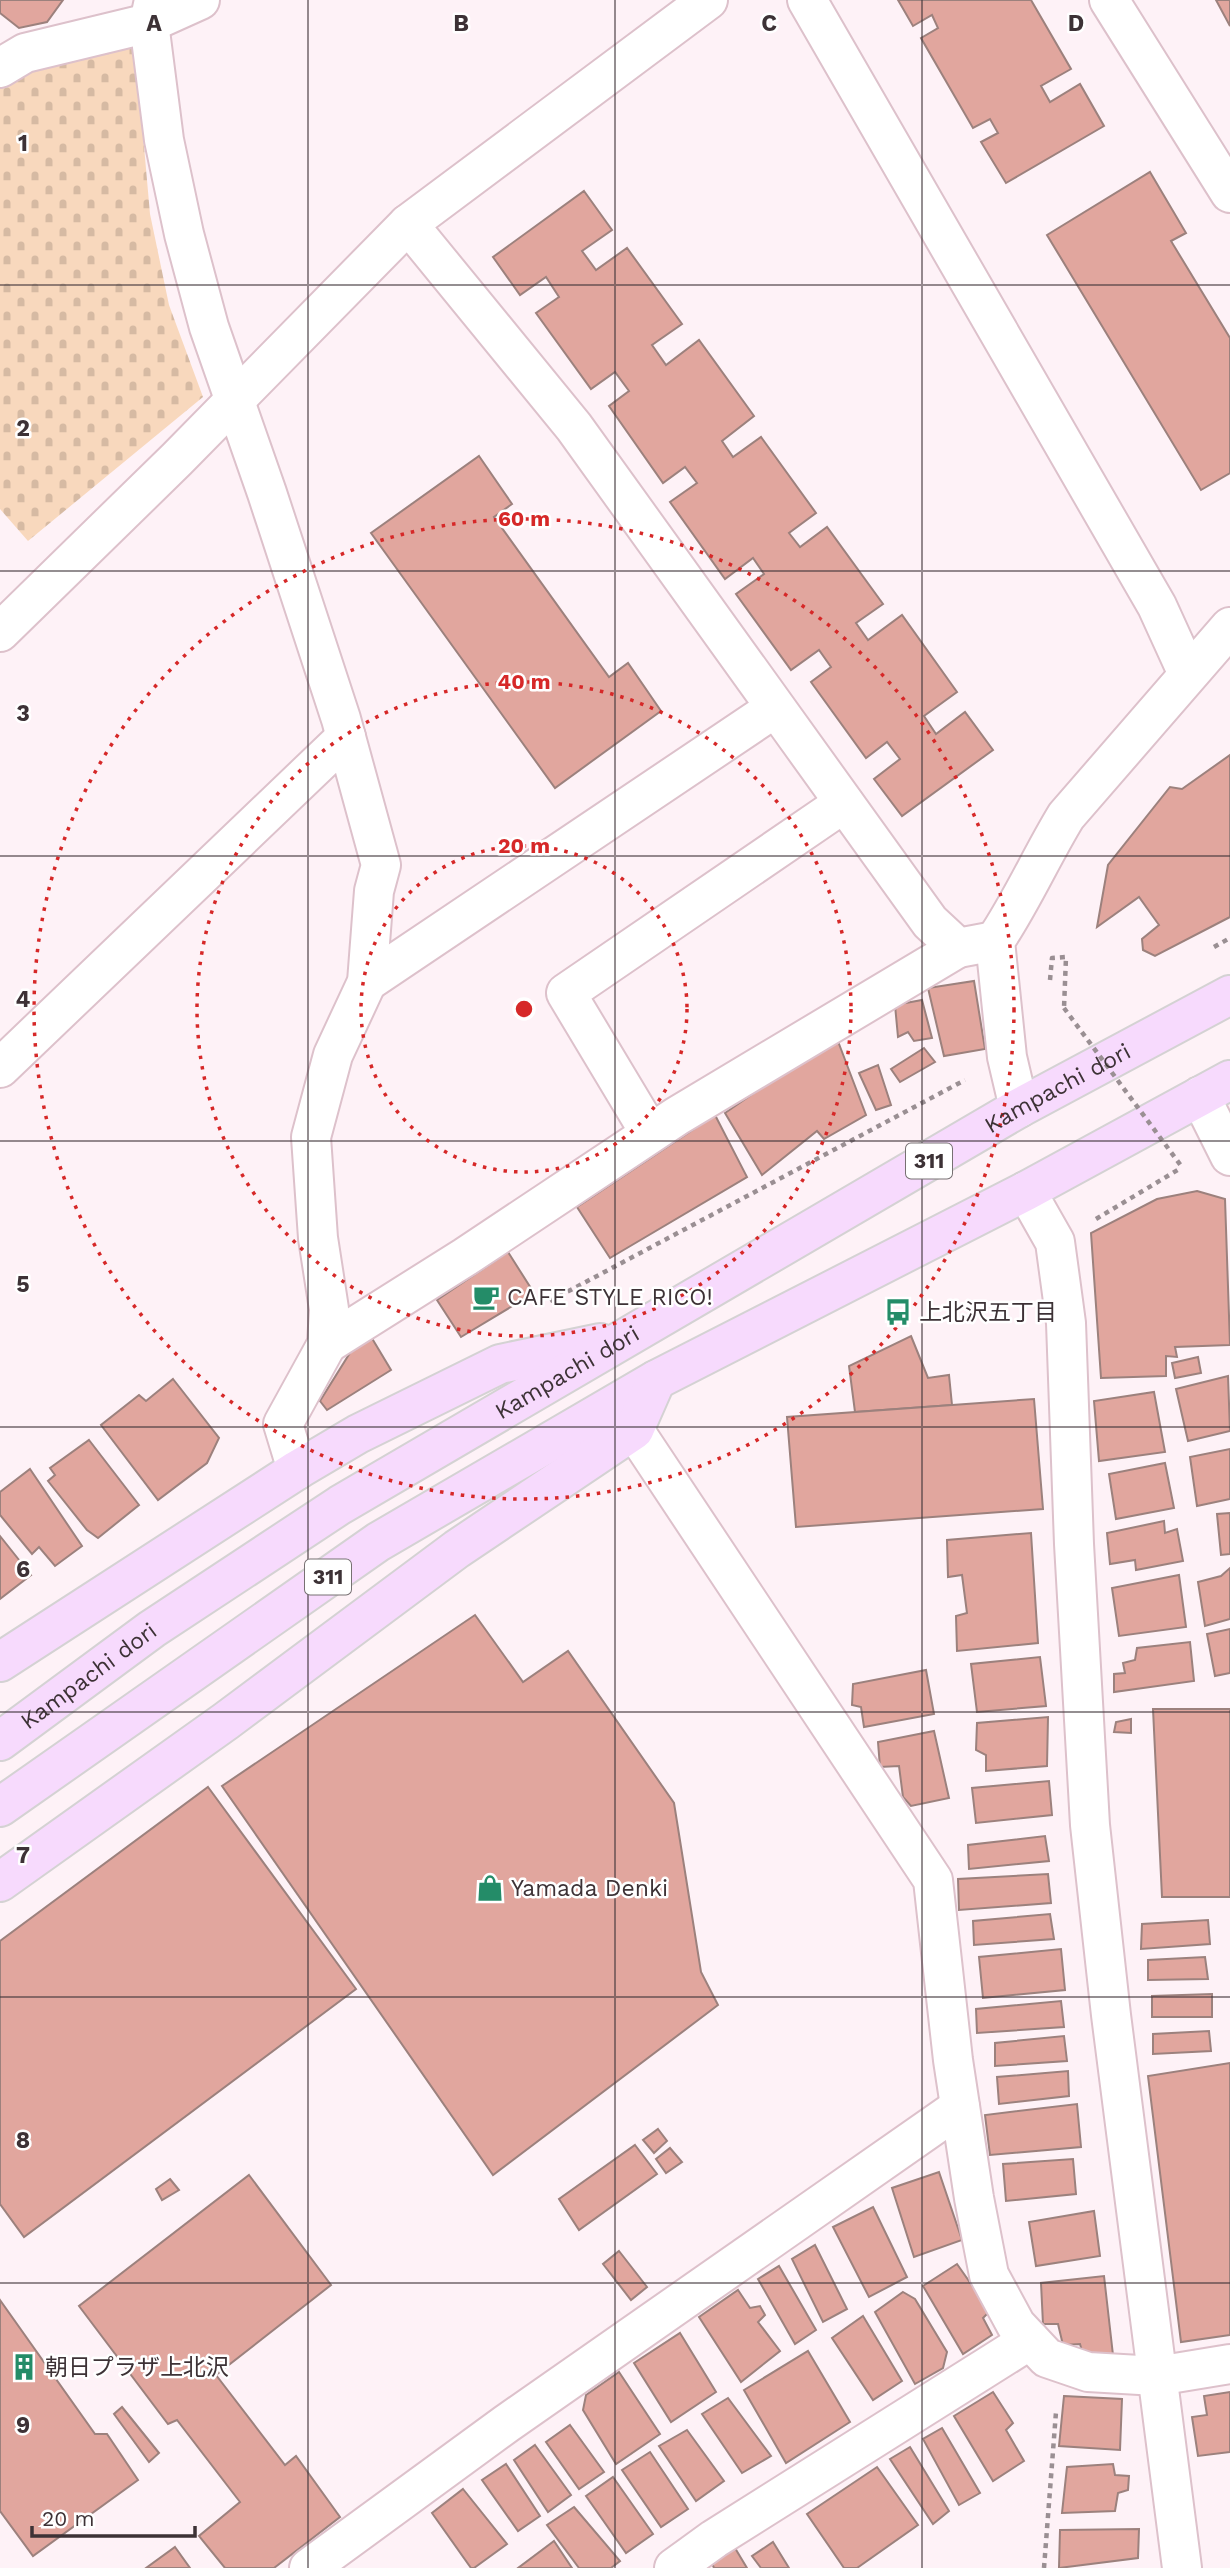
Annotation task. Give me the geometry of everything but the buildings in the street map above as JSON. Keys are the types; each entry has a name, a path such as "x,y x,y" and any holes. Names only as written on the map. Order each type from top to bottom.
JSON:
{"main road":[{"name":"Kampachi dori","path":"0,1741 152,1629 340,1505 1020,1108 1230,995"},
{"name":"311","path":"8,1802 378,1542 656,1380 1026,1191 1215,1088"},
{"path":"0,1662 297,1470 358,1434 500,1364 632,1336"},
{"path":"0,1882 226,1721 457,1549 634,1430 656,1380"}],"street":[{"path":"1,66 25,53 152,12 200,0"},
{"path":"0,632 408,223 708,0"},
{"path":"807,0 1157,606 1188,674"},
{"path":"1109,0 1230,193"},
{"path":"152,12 164,141 184,234 209,327 346,737 381,865 374,891 368,982 333,1055 311,1137 318,1238 329,1309 327,1344 283,1424 297,1470"},
{"path":"408,223 574,427 930,922 958,948"},
{"path":"1020,1108 1007,1057 995,941 1014,913 1048,845 1066,816 1230,626"},
{"path":"368,982 775,708"},
{"path":"0,1068 346,737"},
{"path":"650,1133 566,993 844,803"},
{"path":"327,1344 465,1257 650,1133 958,948 995,941"},
{"path":"1215,1088 1230,1156"},
{"path":"1026,1191 1055,1242 1066,1323 1074,1545 1090,1825 1182,2568"},
{"path":"634,1430 933,1880 960,2107 974,2198 989,2275 1016,2325 1045,2351 1088,2372 1157,2376 1230,2364"},
{"path":"309,2568 454,2462 960,2107"},
{"path":"674,2568 714,2539 1045,2351"}],"path":[{"path":"1206,951 1230,938"},
{"path":"1050,985 1052,958 1066,957 1065,1008 1182,1167 1094,1220"},
{"path":"1073,1023 1085,1016"},
{"path":"543,1305 1007,1057"},
{"path":"1044,2568 1045,2351"}],"green space":[{"path":"134,33 150,214 169,305 203,397 28,541 0,509 0,89 30,69"}],"place":[{"name":"CAFE STYLE RICO!","path":"486,1297"},
{"name":"上北沢五丁目","path":"898,1312"},
{"name":"Yamada Denki","path":"490,1888"},
{"name":"朝日プラザ上北沢","path":"24,2367"}]}
